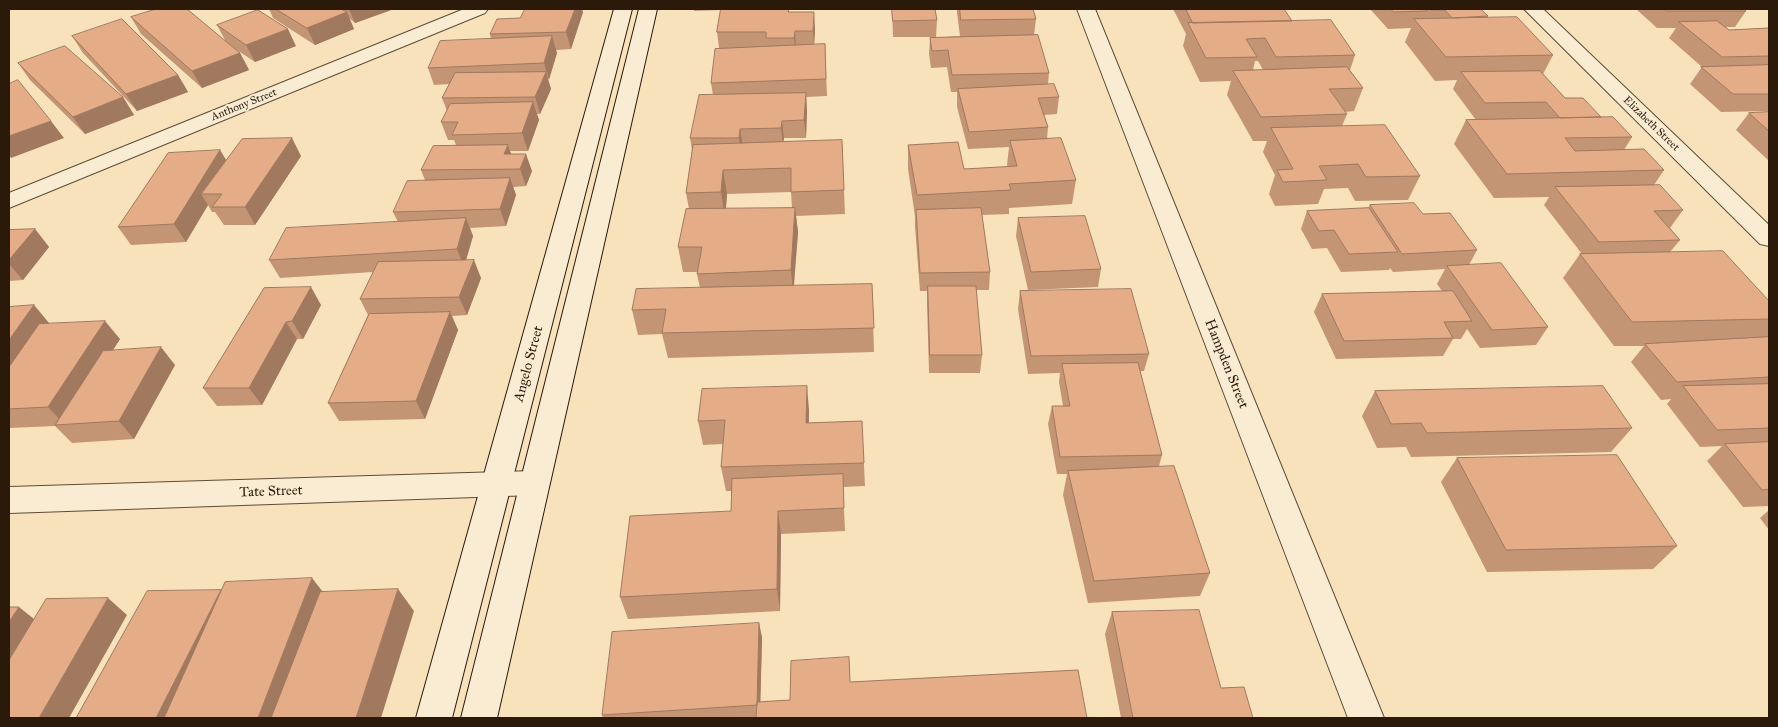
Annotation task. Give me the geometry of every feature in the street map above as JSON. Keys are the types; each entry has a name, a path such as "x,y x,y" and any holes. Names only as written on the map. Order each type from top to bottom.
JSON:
{"street":[{"name":"Anthony Street","path":"9,201 479,9"},
{"name":"Angelo Street","path":"434,718 623,9"},
{"path":"479,718 648,9"},
{"name":"Hampden Street","path":"1086,9 1366,718"},
{"name":"Elizabeth Street","path":"1533,9 1769,238"},
{"name":"Tate Street","path":"9,500 496,486 534,483"}],"building":[{"path":"156,9 187,9 240,53 192,71 131,17"},
{"path":"276,9 341,9 347,12 307,28"},
{"path":"525,9 575,9 566,32 490,34 497,19 520,18"},
{"path":"721,9 789,9 788,12 814,12 813,31 795,31 794,38 766,38 766,32 717,32"},
{"path":"892,9 935,9 937,20 893,21"},
{"path":"960,9 1033,9 1036,19 961,20"},
{"path":"1186,9 1284,9 1292,21 1193,23"},
{"path":"1391,9 1425,9 1427,11 1394,12"},
{"path":"1430,9 1481,9 1488,16 1452,18 1445,10"},
{"path":"1664,9 1744,9 1746,11 1667,11"},
{"path":"258,10 288,29 246,45 217,25"},
{"path":"1517,17 1553,55 1446,57 1414,19"},
{"path":"122,19 178,75 126,94 72,36"},
{"path":"1331,20 1355,55 1276,57 1265,38 1246,39 1257,57 1206,58 1188,23"},
{"path":"1717,21 1729,30 1769,28 1769,56 1722,57 1679,22"},
{"path":"1038,35 1049,73 952,75 948,50 932,51 930,38"},
{"path":"552,36 544,63 428,68 440,41"},
{"path":"825,44 826,79 711,83 715,49"},
{"path":"65,46 123,97 73,117 18,63"},
{"path":"1769,65 1769,94 1733,94 1701,67"},
{"path":"1347,67 1363,88 1329,89 1347,114 1261,117 1233,71"},
{"path":"1540,71 1565,98 1583,98 1601,117 1560,118 1546,102 1485,103 1461,72"},
{"path":"546,72 535,97 442,98 455,73"},
{"path":"18,80 51,121 9,136 9,84"},
{"path":"1054,84 1059,97 1038,98 1048,127 969,132 958,89"},
{"path":"806,93 804,120 782,121 781,128 740,129 739,138 690,138 699,95"},
{"path":"533,102 522,133 452,135 458,122 441,122 450,104"},
{"path":"1769,112 1769,131 1749,113"},
{"path":"1613,117 1632,137 1565,138 1575,151 1644,149 1664,170 1507,174 1466,120"},
{"path":"1385,125 1420,176 1366,177 1358,164 1319,166 1327,180 1283,182 1277,170 1293,169 1271,128"},
{"path":"292,138 245,207 212,207 222,194 201,194 242,139"},
{"path":"1061,138 1076,180 1009,184 1011,190 917,195 908,145 958,142 964,169 1017,166 1010,141"},
{"path":"842,140 844,190 791,192 791,168 723,170 721,192 686,193 693,145"},
{"path":"508,145 504,154 526,154 520,169 421,170 433,146"},
{"path":"220,150 174,224 118,227 168,153"},
{"path":"510,178 500,209 393,212 407,181"},
{"path":"1660,185 1683,210 1654,211 1680,240 1599,242 1555,187"},
{"path":"1414,203 1423,214 1450,213 1477,250 1402,254 1370,205"},
{"path":"795,208 791,270 697,274 702,247 678,247 686,209"},
{"path":"981,208 990,272 920,273 916,210"},
{"path":"1369,208 1398,252 1349,254 1334,230 1319,231 1307,211"},
{"path":"1085,216 1101,269 1031,272 1018,218"},
{"path":"466,218 457,249 269,260 286,228"},
{"path":"35,229 9,260 9,230"},
{"path":"1723,251 1769,301 1769,319 1632,322 1580,254"},
{"path":"474,260 459,297 360,299 378,262"},
{"path":"1501,263 1548,327 1492,330 1447,266"},
{"path":"872,284 874,328 662,333 666,309 632,310 636,289"},
{"path":"928,286 976,286 982,355 930,355"},
{"path":"311,287 292,321 286,322 249,388 203,388 264,288"},
{"path":"1131,289 1149,354 1031,356 1020,291"},
{"path":"1453,291 1472,321 1444,322 1453,338 1344,341 1322,294"},
{"path":"34,305 9,340 9,307"},
{"path":"450,312 416,401 328,403 369,314"},
{"path":"105,321 48,407 9,409 9,367 39,324"},
{"path":"1769,337 1769,377 1677,382 1645,344"},
{"path":"161,347 119,421 55,425 103,351"},
{"path":"1138,363 1162,455 1060,457 1052,406 1070,406 1062,364"},
{"path":"1769,384 1769,428 1717,430 1683,386"},
{"path":"807,386 806,423 862,421 864,463 721,467 725,420 698,421 702,389"},
{"path":"1603,386 1632,428 1427,433 1421,423 1391,424 1375,391"},
{"path":"1769,442 1769,489 1762,490 1725,444"},
{"path":"1617,455 1677,546 1506,550 1457,458"},
{"path":"1174,466 1210,573 1094,581 1068,471"},
{"path":"843,474 844,508 778,511 777,589 620,597 630,516 731,511 732,479"},
{"path":"312,578 258,718 164,718 225,582"},
{"path":"398,589 356,718 271,718 320,592"},
{"path":"221,590 156,718 76,718 147,591"},
{"path":"108,598 39,718 9,718 9,660 46,599"},
{"path":"9,607 19,607 9,622"},
{"path":"1199,610 1221,688 1244,687 1253,718 1133,718 1112,612"},
{"path":"759,623 757,705 602,715 612,632"},
{"path":"849,657 850,682 1078,670 1087,718 756,718 757,702 790,700 791,661"}]}
